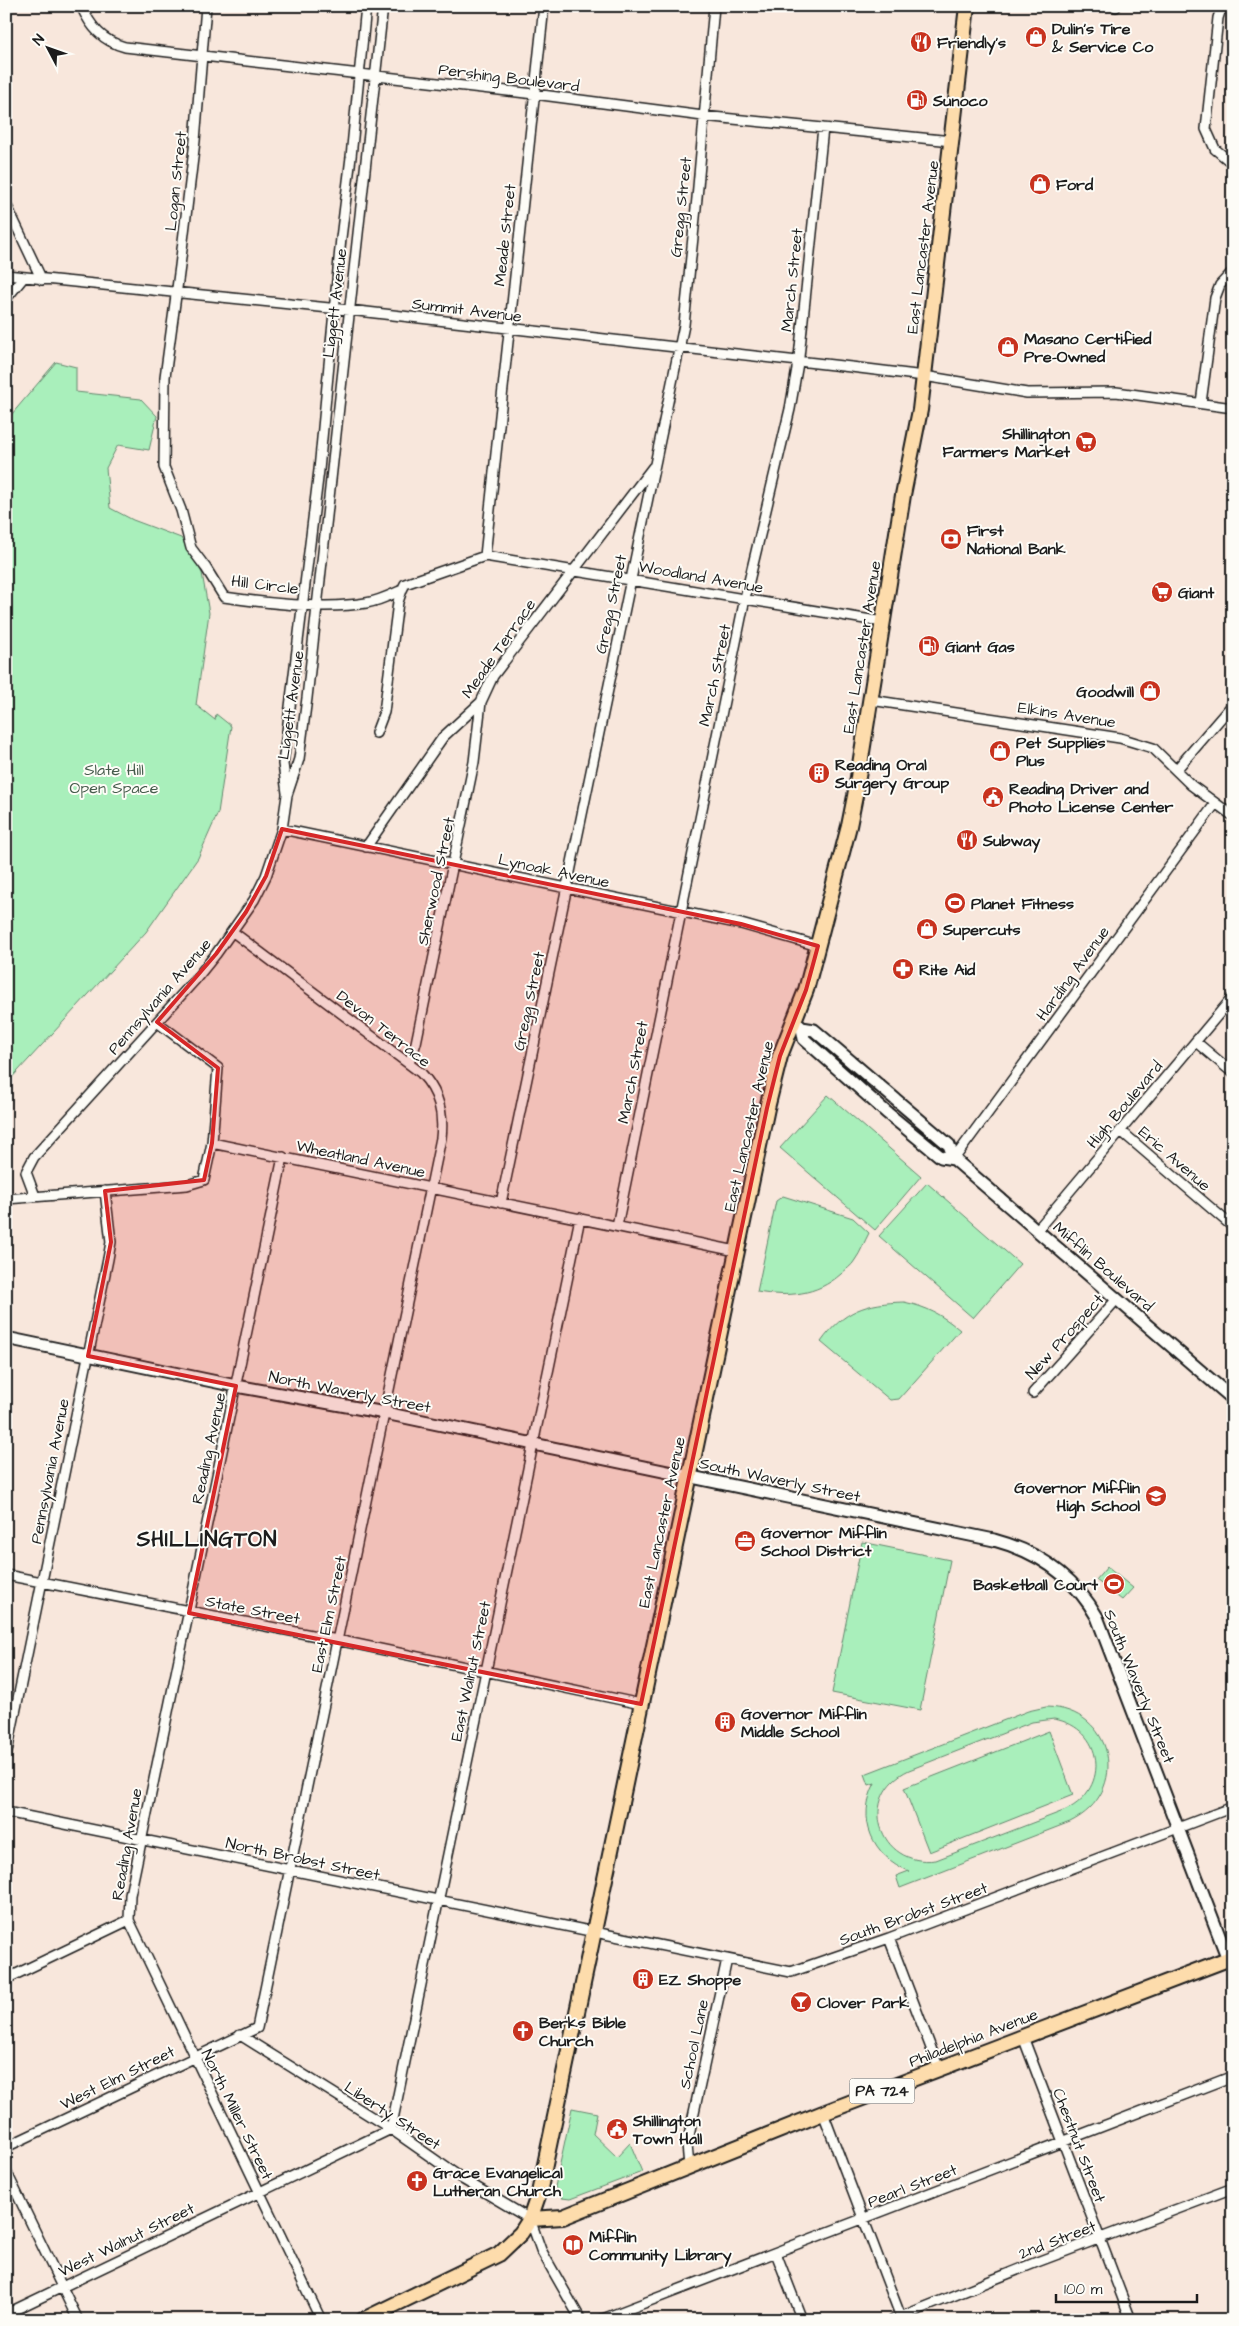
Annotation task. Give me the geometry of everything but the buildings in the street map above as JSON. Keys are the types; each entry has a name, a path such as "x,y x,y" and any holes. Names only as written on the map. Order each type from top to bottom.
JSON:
{"main road":[{"name":"East Lancaster Avenue","path":"364,2320 499,2254 521,2233 530,2219 539,2193 688,1476 780,1056 798,1025 849,826 924,376 967,6"},
{"name":"Philadelphia Avenue","path":"530,2219 563,2217 823,2113 1023,2037 1231,1962"}],"street":[{"name":"Pershing Boulevard","path":"81,6 92,26 111,42 125,47 534,94 703,116 952,141"},
{"name":"Logan Street","path":"167,358 177,292 206,6"},
{"name":"Liggett Avenue","path":"287,795 283,764 319,470 366,6"},
{"name":"Liggett Avenue","path":"287,795 299,759 383,6"},
{"name":"Meade Street","path":"485,556 544,6"},
{"name":"Gregg Street","path":"501,1203 684,325 714,6"},
{"path":"1222,6 1218,18 1206,129 1215,149 1233,164"},
{"name":"March Street","path":"617,1226 745,598 790,409 823,128"},
{"path":"6,204 42,280"},
{"path":"1201,403 1215,298 1220,285 1233,271"},
{"name":"Summit Avenue","path":"6,275 334,308 924,376 1027,393 1116,392 1233,408"},
{"path":"6,299 24,277"},
{"name":"Hill Circle","path":"167,358 164,395 164,467 181,510 191,548 224,597 317,605 368,603 402,590 405,584 485,556"},
{"name":"Meade Terrace","path":"366,847 444,737 481,702 493,676 572,570 654,466"},
{"name":"Woodland Avenue","path":"485,556 883,622"},
{"path":"376,733 384,712 398,602 402,590"},
{"name":"Elkins Avenue","path":"871,700 1120,738 1153,748 1215,804 1233,816"},
{"name":"Sherwood Street","path":"409,1064 416,1043 454,865 474,762 481,702"},
{"path":"1176,770 1233,704"},
{"name":"Pennsylvania Avenue","path":"35,1196 26,1172 34,1157 200,974 233,932 254,900 266,876 282,830 287,795"},
{"name":"Harding Avenue","path":"954,1159 1215,804"},
{"name":"Lynoak Avenue","path":"282,830 741,924 818,946"},
{"name":"Devon Terrace","path":"233,932 421,1073 432,1087 439,1102 443,1120 430,1188"},
{"name":"High Boulevard","path":"1036,1230 1233,997"},
{"path":"6,1199 187,1185 204,1180 212,1143 218,1068 157,1022"},
{"name":"Mifflin Boulevard","path":"798,1025 814,1030 950,1146 954,1159 1233,1398"},
{"path":"1196,1042 1233,1073"},
{"name":"Eric Avenue","path":"1121,1131 1233,1227"},
{"name":"Wheatland Avenue","path":"212,1143 736,1251"},
{"name":"Reading Avenue","path":"129,1920 130,1895 141,1840 283,1157"},
{"name":"East Elm Street","path":"240,2035 257,2028 430,1188"},
{"name":"Pennsylvania Avenue","path":"6,1757 110,1242 105,1191"},
{"name":"East Walnut Street","path":"391,2129 580,1218"},
{"name":"New Prospect","path":"1032,1393 1117,1299"},
{"name":"North Waverly Street","path":"6,1338 236,1386 385,1413 688,1476"},
{"name":"South Waverly Street","path":"688,1476 994,1540 1028,1551 1050,1563 1075,1585 1097,1617 1231,1962"},
{"name":"State Street","path":"6,1575 337,1640 641,1704"},
{"name":"South Brobst Street","path":"593,1932 791,1972 890,1938 1233,1807"},
{"name":"North Brobst Street","path":"6,1812 593,1932"},
{"path":"6,1979 129,1920"},
{"name":"North Miller Street","path":"129,1920 321,2320"},
{"path":"890,1938 939,2069"},
{"name":"School Lane","path":"689,2166 687,2145 727,1959"},
{"name":"West Elm Street","path":"6,2147 240,2035"},
{"name":"Liberty Street","path":"240,2035 391,2129 458,2177 530,2219"},
{"name":"Chestnut Street","path":"1023,2037 1131,2320"},
{"name":"Pearl Street","path":"600,2320 1233,2076"},
{"path":"823,2113 864,2219 899,2318"},
{"name":"West Walnut Street","path":"6,2314 391,2129"},
{"path":"6,2171 78,2320"},
{"name":"2nd Street","path":"899,2318 1100,2238 1233,2188"},
{"path":"530,2219 541,2250 581,2320"},
{"path":"776,2253 802,2320"}],"highlighted area":[{"path":"282,829 741,924 818,946 806,990 780,1056 767,1108 641,1704 189,1613 236,1386 88,1356 111,1242 105,1191 204,1180 212,1143 218,1068 157,1022 216,954 246,912 266,876"}],"green space":[{"name":"Slate Hill Open Space","path":"56,362 76,367 76,392 141,399 157,416 149,450 118,445 106,468 110,508 133,520 181,538 202,573 209,613 196,705 215,720 216,714 231,726 218,813 198,858 146,932 6,1084 6,421"},
{"path":"828,1095 921,1176 875,1230 780,1148"},
{"path":"927,1183 1020,1264 973,1318 879,1236"},
{"path":"783,1196 853,1218 869,1233 852,1264 822,1287 812,1291 791,1294 757,1292 776,1201"},
{"path":"904,1302 934,1312 960,1330 899,1399 890,1400 821,1342 838,1322 857,1310 878,1304"},
{"path":"862,1542 950,1560 920,1710 832,1693"},
{"name":"Basketball Court","path":"1107,1567 1133,1588 1122,1600 1096,1580"},
{"path":"1046,1707 1069,1711 1087,1721 1100,1736 1107,1754 1108,1773 1102,1792 1090,1808 1070,1822 900,1888 896,1876 909,1871 885,1856 871,1835 867,1810 869,1797 875,1783 869,1785 865,1774 1028,1711","holes":["1054,1719 1071,1725 1083,1734 1092,1746 1096,1760 1095,1774 1090,1788 1080,1800 1066,1810 936,1860 916,1859 900,1853 888,1842 881,1827 879,1812 883,1796 893,1781 909,1770 1032,1722"]},
{"path":"1049,1731 1073,1795 929,1852 904,1788"},
{"path":"572,2108 597,2113 593,2134 617,2157 630,2143 642,2172 570,2199 562,2198 555,2187"}],"place":[{"name":"Dulin's Tire & Service Co","path":"1036,37"},
{"name":"Friendly's","path":"921,42"},
{"name":"Sunoco","path":"917,100"},
{"name":"Ford","path":"1040,184"},
{"name":"Masano Certified Pre-Owned","path":"1008,347"},
{"name":"Shillington Farmers Market","path":"1086,442"},
{"name":"First National Bank","path":"951,539"},
{"name":"Giant","path":"1162,592"},
{"name":"Giant Gas","path":"929,646"},
{"name":"Goodwill","path":"1150,691"},
{"name":"Pet Supplies Plus","path":"1000,751"},
{"name":"Reading Oral Surgery Group","path":"819,773"},
{"name":"Reading Driver and Photo License Center","path":"993,797"},
{"name":"Subway","path":"967,840"},
{"name":"Planet Fitness","path":"955,903"},
{"name":"Supercuts","path":"927,929"},
{"name":"Rite Aid","path":"903,969"},
{"name":"Governor Mifflin High School","path":"1156,1496"},
{"name":"Governor Mifflin School District","path":"745,1541"},
{"name":"Basketball Court","path":"1114,1584"},
{"name":"Governor Mifflin Middle School","path":"725,1722"},
{"name":"EZ Shoppe","path":"643,1979"},
{"name":"Clover Park","path":"801,2002"},
{"name":"Berks Bible Church","path":"523,2031"},
{"name":"Shillington Town Hall","path":"617,2129"},
{"name":"Grace Evangelical Lutheran Church","path":"417,2181"},
{"name":"Mifflin Community Library","path":"573,2245"}],"district":[{"name":"SHILLINGTON","path":"207,1539"}]}
